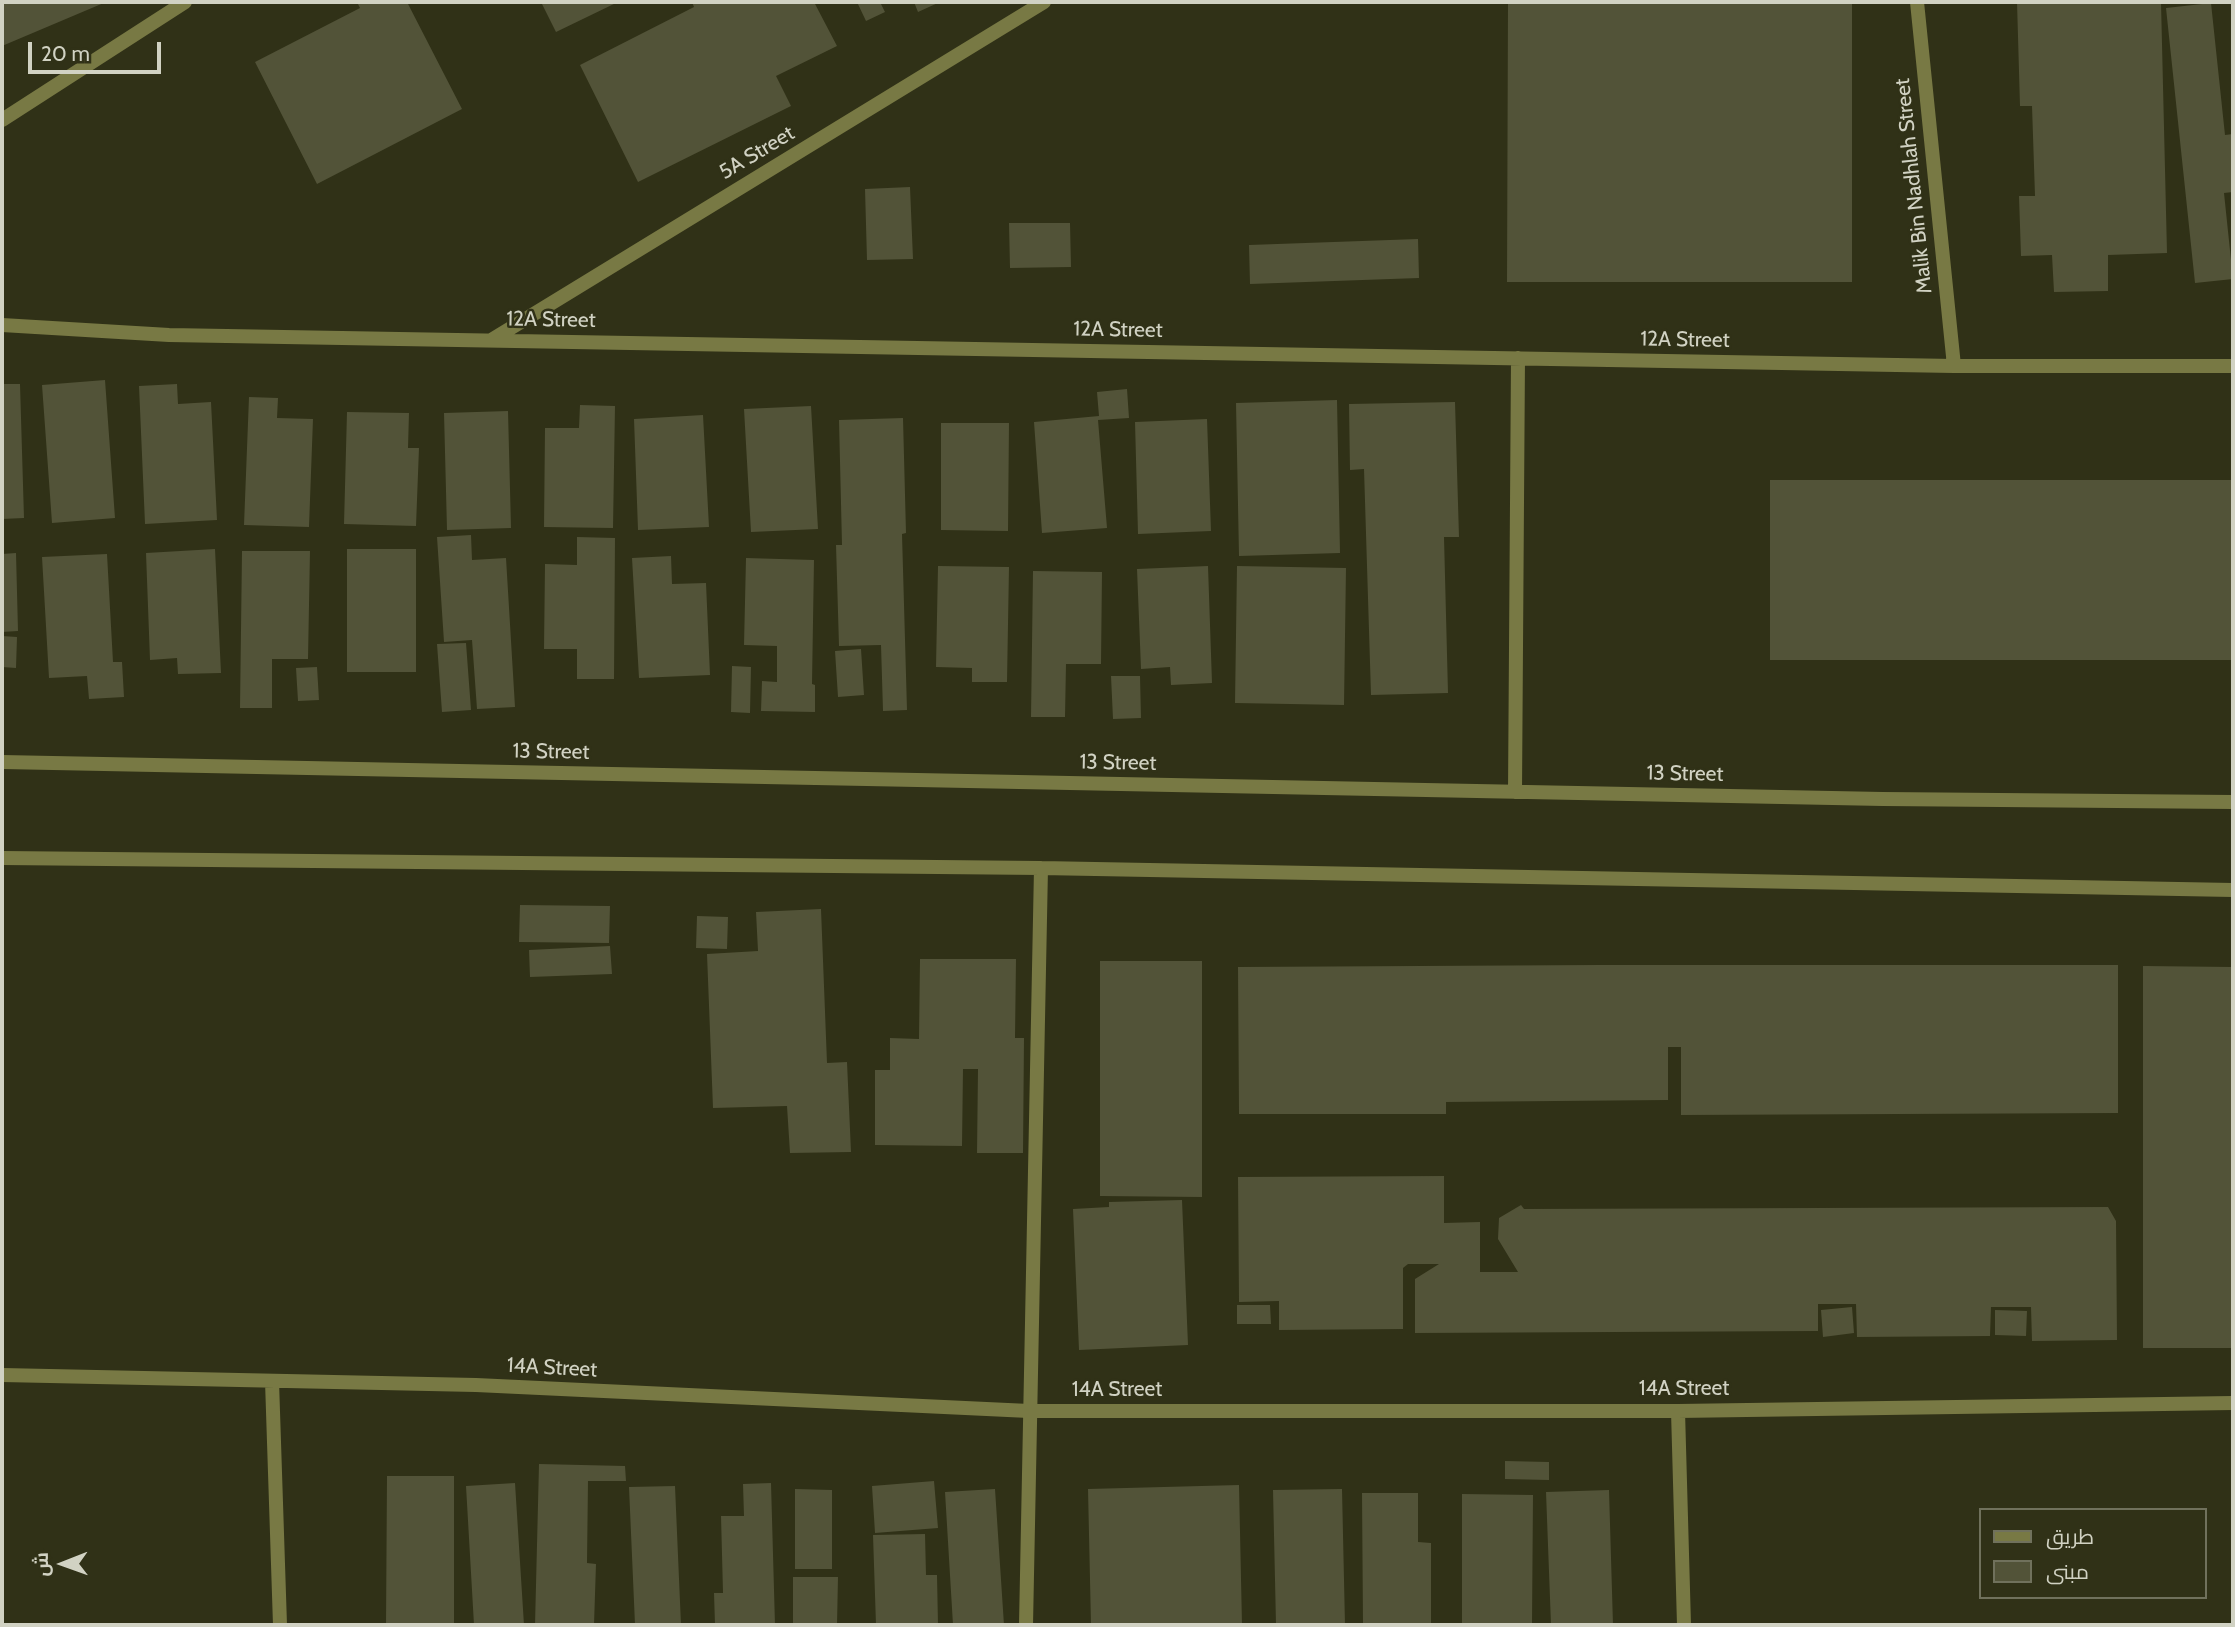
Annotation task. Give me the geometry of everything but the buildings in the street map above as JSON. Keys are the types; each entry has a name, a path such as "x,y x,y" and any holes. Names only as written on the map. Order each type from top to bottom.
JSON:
{"street":[{"path":"2,120 186,2"},
{"name":"5A Street","path":"492,340 1044,2"},
{"name":"Malik Bin Nadhlah Street","path":"1917,2 1954,366"},
{"name":"12A Street","path":"2,325 169,335 1954,366 2233,366"},
{"path":"1515,792 1518,358"},
{"name":"13 Street","path":"2,762 1515,792 2233,802"},
{"path":"2,858 1041,868 2233,890"},
{"path":"1026,1625 1041,868"},
{"name":"14A Street","path":"2,1375 476,1385 1029,1411 1678,1411 2233,1403"},
{"path":"272,1381 279,1625"},
{"path":"1678,1411 1684,1625"}]}
